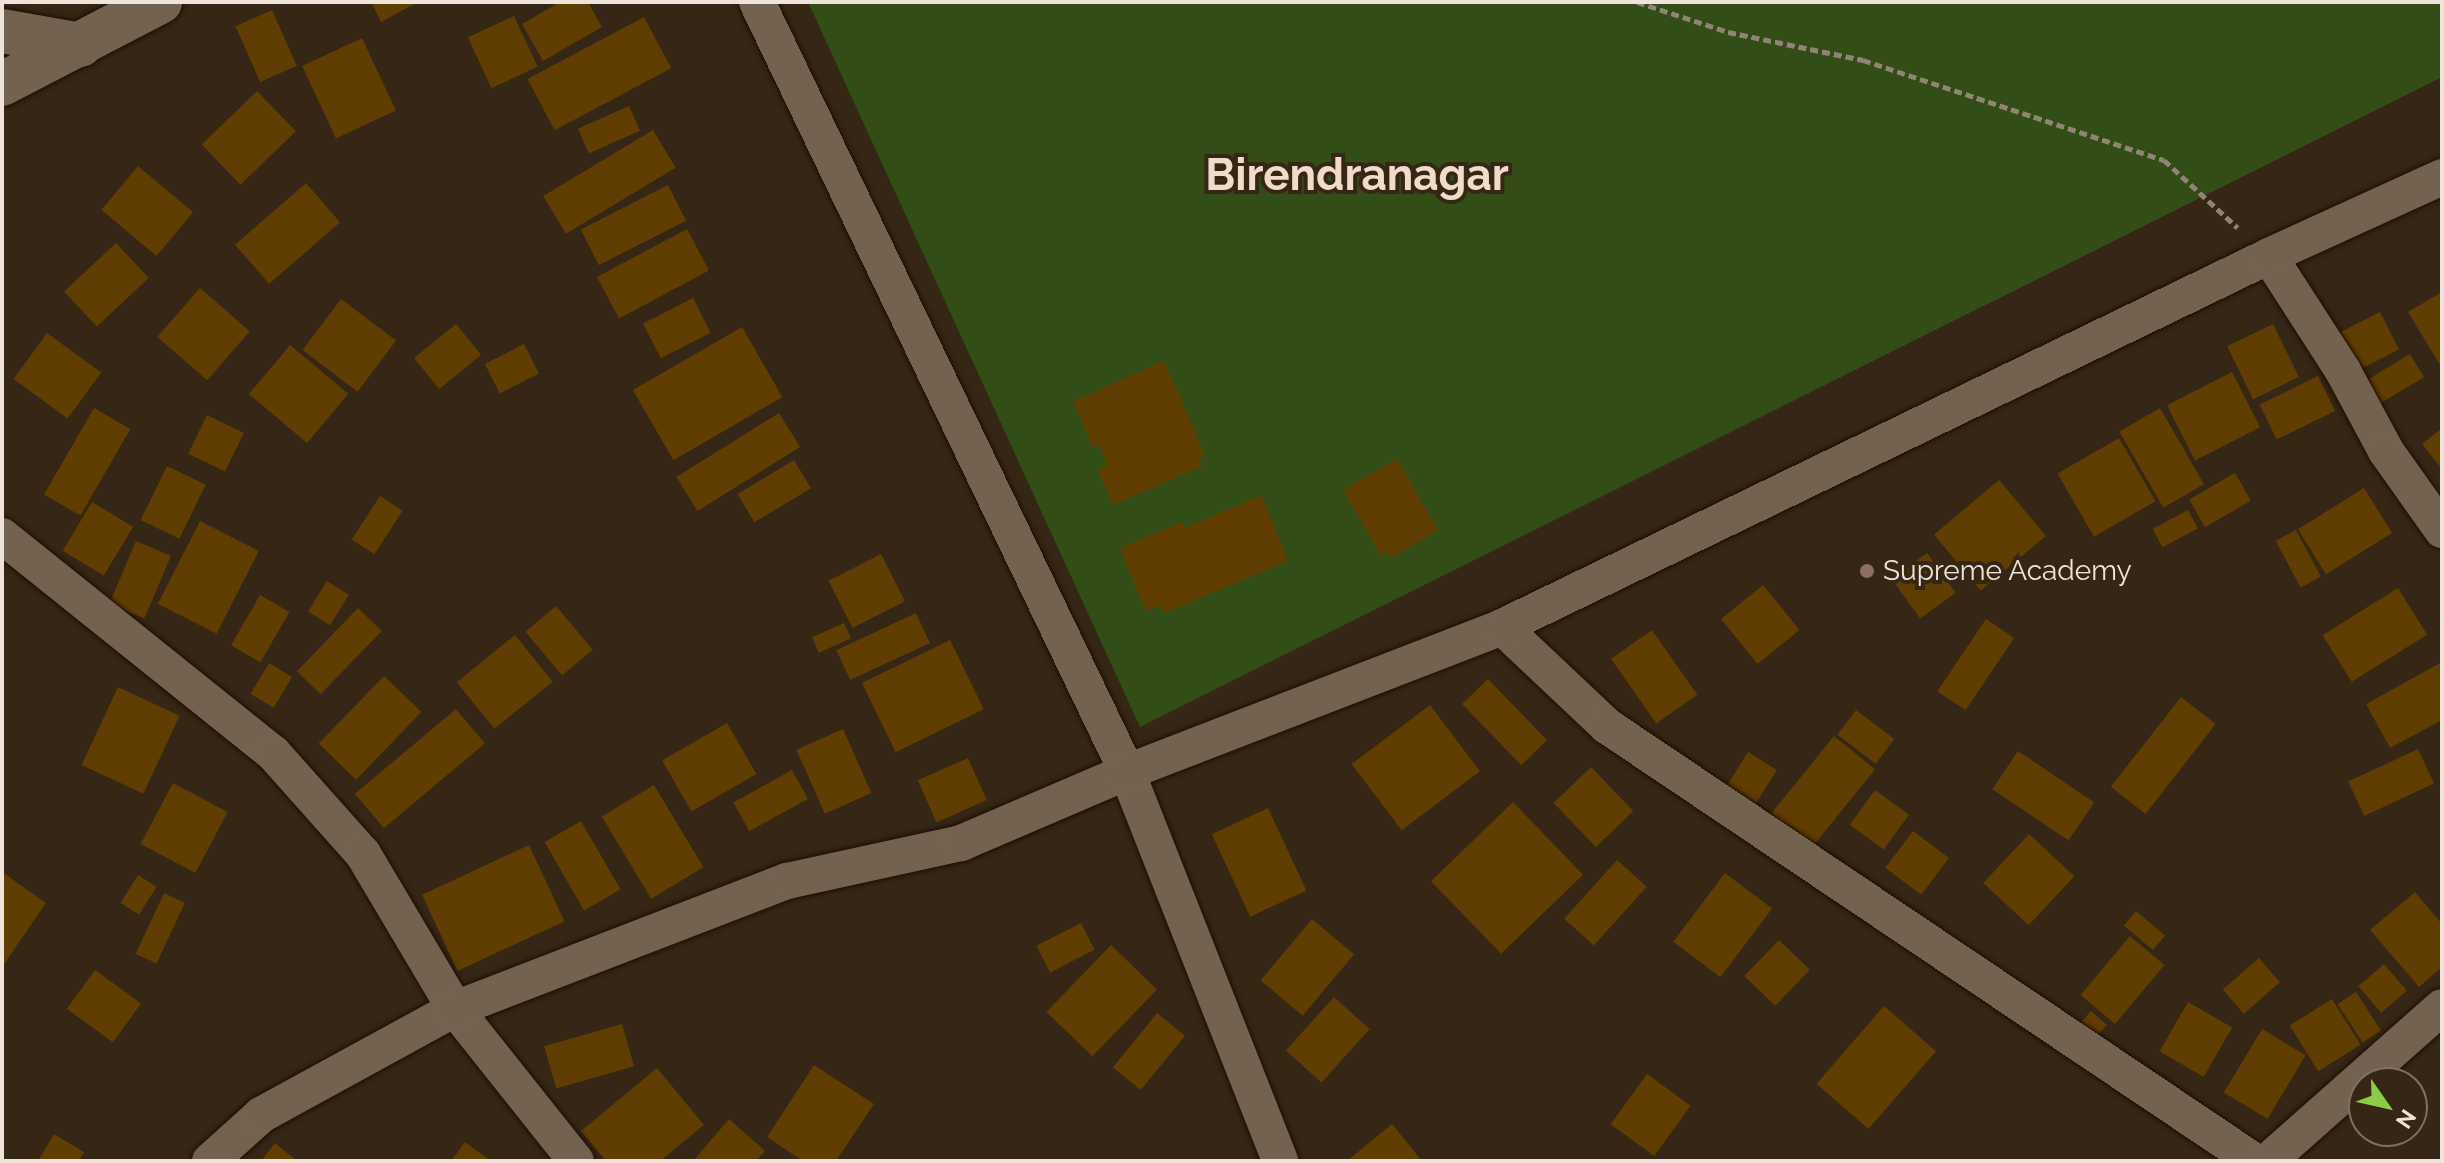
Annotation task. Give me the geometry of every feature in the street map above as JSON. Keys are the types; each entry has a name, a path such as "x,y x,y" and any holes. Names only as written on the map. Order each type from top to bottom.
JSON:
{"street":[{"path":"2,84 160,2"},
{"path":"757,2 1127,772 1280,1161"},
{"path":"2,31 81,45"},
{"path":"210,1161 261,1115 455,1009 787,881 961,843 1127,772 1502,627 2269,256 2442,177"},
{"path":"2269,256 2343,371 2386,451 2442,530"},
{"path":"2,536 273,753 363,854 455,1009 576,1161"},
{"path":"1502,627 1607,726 2254,1161"},
{"path":"2268,1161 2442,1007"}],"path":[{"path":"1637,2 1728,32 1863,60 2164,160 2269,256"}],"green space":[{"path":"808,2 2442,2 2442,77 1140,727"}],"building":[{"path":"371,2 418,2 381,22"},
{"path":"560,2 588,2 602,27 543,61 522,24"},
{"path":"272,10 297,66 260,82 235,26"},
{"path":"514,16 538,67 491,88 468,38"},
{"path":"644,17 671,68 555,130 527,79"},
{"path":"362,38 396,111 336,138 302,66"},
{"path":"257,91 296,131 241,185 202,144"},
{"path":"629,106 640,131 589,153 578,129"},
{"path":"653,130 676,168 566,234 543,196"},
{"path":"138,166 193,212 157,256 101,210"},
{"path":"306,183 340,222 269,284 235,245"},
{"path":"668,185 686,221 599,265 581,229"},
{"path":"687,229 709,270 619,318 597,277"},
{"path":"116,243 149,278 97,327 64,291"},
{"path":"200,288 250,331 207,380 157,337"},
{"path":"2442,292 2442,368 2408,312"},
{"path":"693,298 711,333 661,358 643,323"},
{"path":"341,299 396,341 358,392 302,350"},
{"path":"2380,312 2399,349 2351,374 2332,337"},
{"path":"456,324 481,355 439,389 414,358"},
{"path":"2273,324 2299,377 2253,399 2227,346"},
{"path":"742,327 782,397 673,460 633,390"},
{"path":"47,333 101,372 68,418 13,379"},
{"path":"524,344 539,373 500,393 485,364"},
{"path":"290,345 348,394 307,443 249,394"},
{"path":"2410,354 2424,377 2373,408 2359,384"},
{"path":"1164,361 1205,455 1198,458 1202,466 1113,505 1098,470 1108,465 1099,445 1093,447 1073,401"},
{"path":"2232,372 2260,427 2195,460 2167,405"},
{"path":"2318,376 2335,411 2277,440 2260,404"},
{"path":"94,408 130,429 80,516 44,495"},
{"path":"2160,408 2204,484 2163,508 2119,432"},
{"path":"779,413 800,447 698,511 676,477"},
{"path":"207,415 244,433 225,472 188,454"},
{"path":"2442,428 2442,469 2422,444"},
{"path":"2119,438 2156,501 2094,537 2058,474"},
{"path":"1397,459 1438,530 1391,558 1387,552 1381,556 1343,490"},
{"path":"794,460 811,488 754,522 737,494"},
{"path":"167,466 206,485 179,539 141,520"},
{"path":"2235,473 2251,501 2205,527 2189,500"},
{"path":"1999,480 2046,536 1981,591 1934,535"},
{"path":"2364,488 2392,533 2326,574 2298,529"},
{"path":"1261,495 1288,561 1164,613 1160,605 1146,611 1120,548 1182,522 1185,528"},
{"path":"380,496 403,511 374,554 352,540"},
{"path":"92,502 133,527 104,576 63,551"},
{"path":"2188,510 2198,529 2163,547 2153,529"},
{"path":"200,521 259,551 217,634 158,604"},
{"path":"2296,530 2321,577 2301,588 2276,541"},
{"path":"136,541 171,556 144,618 109,604"},
{"path":"1927,553 1956,593 1920,619 1891,579"},
{"path":"881,554 905,601 852,628 828,581"},
{"path":"327,581 349,595 330,625 308,612"},
{"path":"1763,585 1800,630 1758,664 1721,619"},
{"path":"2398,588 2427,635 2352,682 2323,635"},
{"path":"260,595 289,612 260,662 231,645"},
{"path":"556,606 593,650 562,675 525,632"},
{"path":"358,608 382,631 321,694 297,671"},
{"path":"916,613 930,643 850,680 836,650"},
{"path":"1986,619 2014,638 1966,710 1937,691"},
{"path":"844,623 851,639 819,653 812,637"},
{"path":"1652,630 1697,695 1656,723 1611,659"},
{"path":"515,635 553,682 494,729 457,682"},
{"path":"950,640 984,709 896,752 862,683"},
{"path":"2442,662 2442,720 2390,748 2366,704"},
{"path":"269,663 292,677 274,708 250,694"},
{"path":"384,676 421,712 356,780 319,744"},
{"path":"1488,679 1547,740 1521,765 1462,704"},
{"path":"118,687 180,716 143,794 82,765"},
{"path":"2181,697 2216,724 2145,814 2111,787"},
{"path":"1430,705 1480,771 1402,830 1352,764"},
{"path":"456,709 485,743 384,828 355,794"},
{"path":"1856,710 1894,739 1876,764 1837,735"},
{"path":"727,723 756,774 692,812 662,761"},
{"path":"843,729 871,793 825,814 796,750"},
{"path":"1834,736 1875,769 1812,847 1771,814"},
{"path":"2418,749 2434,783 2364,816 2348,782"},
{"path":"2018,751 2094,802 2069,841 1992,789"},
{"path":"1748,752 1777,770 1756,803 1727,785"},
{"path":"968,758 987,800 936,822 918,780"},
{"path":"1591,767 1633,811 1596,847 1554,803"},
{"path":"792,770 808,799 749,831 733,802"},
{"path":"173,783 228,812 195,873 141,844"},
{"path":"654,785 703,867 651,899 602,816"},
{"path":"1875,790 1909,815 1884,849 1850,825"},
{"path":"1513,802 1583,875 1501,954 1431,881"},
{"path":"1268,808 1306,890 1250,917 1212,834"},
{"path":"581,821 620,889 584,910 545,842"},
{"path":"1913,831 1949,858 1921,895 1885,868"},
{"path":"2029,834 2074,876 2029,925 1983,883"},
{"path":"529,845 564,921 458,971 422,895"},
{"path":"1617,860 1647,887 1594,945 1564,919"},
{"path":"2,872 46,903 2,967"},
{"path":"1725,873 1772,909 1720,977 1673,942"},
{"path":"138,875 157,887 139,915 121,903"},
{"path":"2415,892 2442,924 2442,967 2419,987 2370,930"},
{"path":"164,893 185,903 157,963 136,954"},
{"path":"2136,911 2165,935 2153,950 2124,926"},
{"path":"1312,919 1354,954 1303,1016 1261,980"},
{"path":"1081,923 1095,950 1050,972 1036,946"},
{"path":"2130,936 2164,965 2115,1024 2081,995"},
{"path":"1779,940 1810,970 1775,1006 1744,976"},
{"path":"1111,945 1157,989 1092,1056 1046,1012"},
{"path":"2259,958 2280,982 2244,1014 2223,989"},
{"path":"2384,964 2407,990 2381,1013 2358,986"},
{"path":"95,970 141,1004 113,1042 67,1009"},
{"path":"2356,992 2381,1031 2363,1043 2338,1004"},
{"path":"1334,997 1370,1029 1321,1083 1286,1051"},
{"path":"2332,999 2361,1045 2318,1071 2290,1025"},
{"path":"2188,1002 2232,1028 2204,1077 2160,1051"},
{"path":"1884,1006 1936,1051 1869,1129 1816,1084"},
{"path":"2091,1011 2107,1025 2090,1044 2075,1030"},
{"path":"1157,1013 1185,1036 1141,1090 1113,1067"},
{"path":"622,1024 634,1066 556,1089 544,1046"},
{"path":"2262,1029 2306,1055 2268,1119 2224,1092"},
{"path":"814,1065 874,1104 836,1161 803,1161 767,1137"},
{"path":"657,1068 704,1125 660,1161 606,1161 581,1131"},
{"path":"1647,1074 1691,1106 1654,1156 1611,1124"},
{"path":"729,1119 765,1151 756,1161 693,1161"},
{"path":"1392,1124 1422,1161 1347,1161"},
{"path":"54,1134 84,1152 79,1161 38,1161"},
{"path":"465,1142 491,1161 451,1161"},
{"path":"275,1143 297,1161 261,1161"}],"place":[{"name":"Supreme Academy","path":"1867,571"}],"district":[{"name":"Birendranagar","path":"1357,175"}]}
